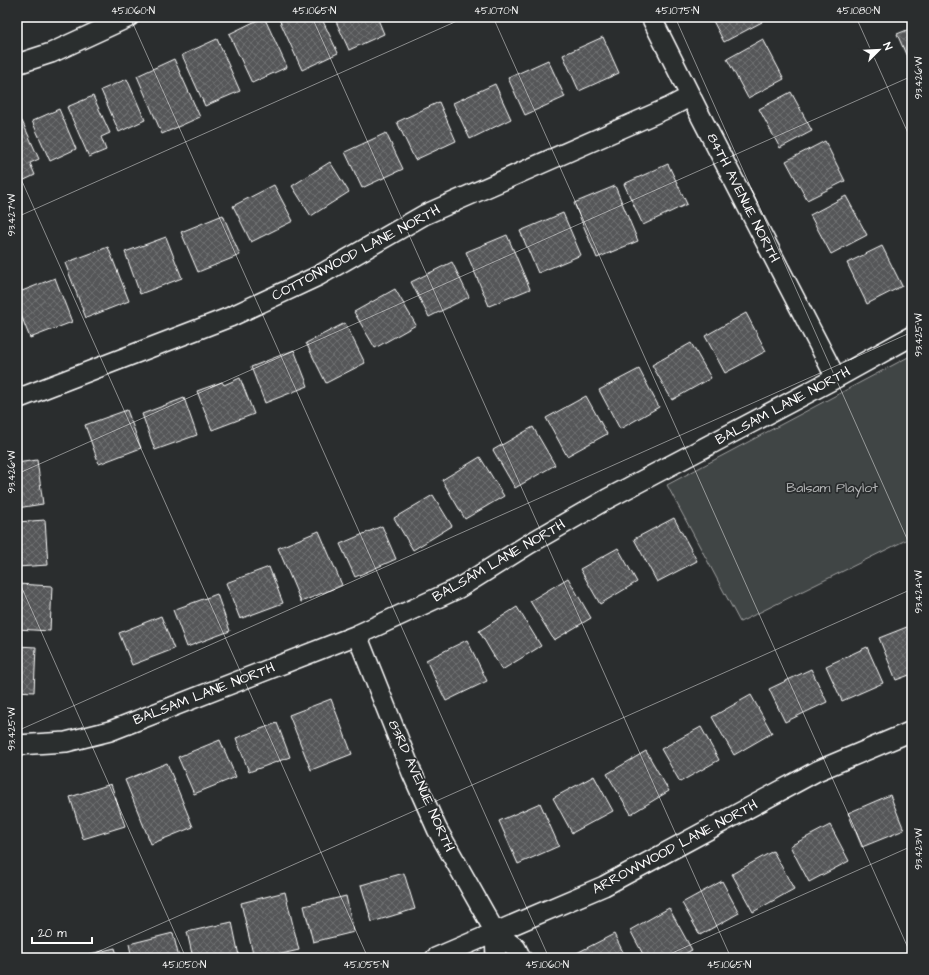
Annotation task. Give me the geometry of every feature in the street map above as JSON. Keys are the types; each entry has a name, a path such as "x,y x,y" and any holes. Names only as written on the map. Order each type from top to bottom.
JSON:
{"street":[{"path":"17,64 51,52 129,17"},
{"name":"84TH AVENUE NORTH","path":"651,17 836,378"},
{"name":"COTTONWOOD LANE NORTH","path":"17,400 230,317 318,276 424,215 663,111 691,96"},
{"name":"BALSAM LANE NORTH","path":"17,745 66,742 110,731 357,635 459,588 529,544 607,499 836,378 912,336"},
{"name":"83RD AVENUE NORTH","path":"357,635 412,773 437,829 495,932 516,948 521,958"},
{"name":"ARROWWOOD LANE NORTH","path":"435,958 604,886 816,771 912,731"},
{"name":"83RD AVENUE NORTH","path":"495,932 496,958"}],"green space":[{"name":"Balsam Playlot","path":"912,355 912,537 740,622 667,485"}],"building":[{"path":"264,17 287,67 252,83 229,34"},
{"path":"278,17 321,17 338,53 302,70"},
{"path":"334,17 377,17 384,34 349,50"},
{"path":"711,17 760,17 762,22 724,42"},
{"path":"912,28 912,68 897,34"},
{"path":"603,37 619,73 579,91 563,55"},
{"path":"217,39 240,91 205,106 182,55"},
{"path":"763,39 784,79 748,98 727,59"},
{"path":"174,59 200,117 162,134 137,76"},
{"path":"548,60 565,97 525,115 508,78"},
{"path":"127,79 145,120 119,132 101,90"},
{"path":"495,84 511,119 470,139 453,103"},
{"path":"791,92 812,131 780,148 759,109"},
{"path":"93,96 110,133 101,137 106,150 89,157 67,107"},
{"path":"439,102 456,141 415,160 397,122"},
{"path":"59,109 76,149 50,161 32,121"},
{"path":"22,121 39,159 30,163 35,175 18,183 17,123"},
{"path":"386,133 403,169 362,188 345,152"},
{"path":"825,141 845,181 807,200 786,161"},
{"path":"330,162 349,192 311,216 292,186"},
{"path":"668,164 687,204 643,225 624,184"},
{"path":"274,185 293,221 251,242 233,206"},
{"path":"615,186 638,241 597,258 574,203"},
{"path":"846,196 867,235 831,254 810,215"},
{"path":"563,213 581,255 538,273 520,231"},
{"path":"223,215 240,255 198,272 181,232"},
{"path":"507,235 530,289 489,306 466,252"},
{"path":"166,237 182,278 140,294 125,252"},
{"path":"882,246 902,286 867,304 847,263"},
{"path":"108,247 129,301 86,318 65,263"},
{"path":"452,262 469,297 429,317 411,282"},
{"path":"55,278 72,322 30,338 17,305 17,293"},
{"path":"395,289 416,325 375,348 354,312"},
{"path":"746,313 766,351 725,373 705,336"},
{"path":"345,323 365,363 326,383 306,343"},
{"path":"691,343 711,378 672,400 652,365"},
{"path":"294,350 308,386 265,403 251,367"},
{"path":"639,369 659,407 620,429 599,390"},
{"path":"240,378 254,414 212,430 197,391 222,382 224,385"},
{"path":"586,396 607,434 567,456 546,418"},
{"path":"184,398 197,435 155,450 142,414"},
{"path":"127,410 141,448 99,464 85,425"},
{"path":"533,427 555,465 515,488 493,450"},
{"path":"480,457 504,496 465,519 442,480"},
{"path":"37,460 43,504 17,508 17,463"},
{"path":"433,495 452,526 413,550 394,518"},
{"path":"674,518 697,561 657,582 634,539"},
{"path":"45,520 48,565 17,567 17,522"},
{"path":"382,526 396,559 355,577 340,544"},
{"path":"319,531 342,585 301,602 278,548"},
{"path":"618,548 637,582 600,604 580,569"},
{"path":"269,567 283,603 240,619 226,583"},
{"path":"568,578 591,618 554,640 530,601"},
{"path":"17,584 52,586 50,631 17,629"},
{"path":"217,594 230,631 187,647 173,610"},
{"path":"517,607 541,646 502,670 479,631"},
{"path":"161,616 174,649 132,665 119,633"},
{"path":"912,625 912,674 896,680 879,638"},
{"path":"467,640 487,681 446,701 426,660"},
{"path":"17,646 36,647 34,692 17,691"},
{"path":"867,647 883,683 842,701 826,666"},
{"path":"811,669 827,702 785,722 769,689"},
{"path":"751,695 772,733 734,755 712,717"},
{"path":"331,699 352,754 311,770 289,715"},
{"path":"277,723 290,757 249,772 236,738"},
{"path":"701,727 719,760 680,782 661,749"},
{"path":"220,740 236,777 194,794 178,757"},
{"path":"646,751 669,791 631,814 607,774"},
{"path":"167,763 193,827 151,844 125,780"},
{"path":"594,776 613,811 572,833 553,798"},
{"path":"111,784 125,826 83,839 70,797"},
{"path":"912,787 912,803 907,789"},
{"path":"890,795 904,830 862,847 848,813"},
{"path":"540,803 559,846 518,864 499,821"},
{"path":"830,825 849,861 809,882 790,846"},
{"path":"773,851 794,889 753,912 732,874"},
{"path":"404,873 415,909 372,922 361,885"},
{"path":"722,881 739,913 700,935 682,903"},
{"path":"285,892 299,950 264,958 254,958 241,903"},
{"path":"346,896 354,932 313,942 304,906"},
{"path":"669,908 692,950 677,958 645,958 630,930"},
{"path":"232,922 239,956 193,958 187,932"},
{"path":"173,933 179,958 132,958 129,944"},
{"path":"614,934 626,958 575,958 573,955"},
{"path":"115,948 118,958 73,958"}]}
